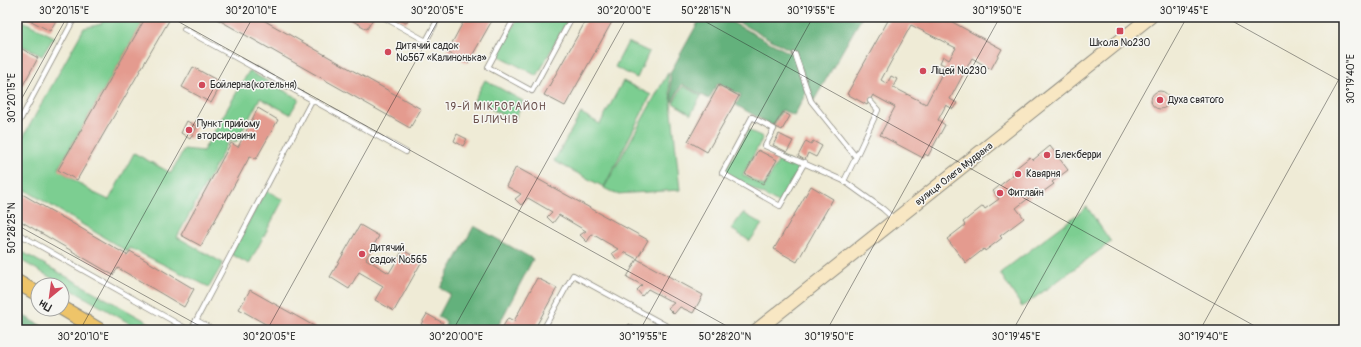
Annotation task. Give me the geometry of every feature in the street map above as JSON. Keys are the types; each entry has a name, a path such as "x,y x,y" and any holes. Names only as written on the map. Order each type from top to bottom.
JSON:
{"main road":[{"path":"17,282 30,289"},
{"path":"70,313 99,330"}],"street":[{"name":"вулиця Олега Мудрака","path":"757,330 1150,17"}],"lane":[{"path":"17,126 75,17"},
{"path":"383,17 426,40 439,17"},
{"path":"515,17 488,67 532,91 572,17"},
{"path":"184,29 406,152"},
{"path":"795,54 811,101 856,156"},
{"path":"17,233 190,330 312,100"},
{"path":"844,181 878,110 870,101"},
{"path":"804,162 780,206 722,173 752,117 774,129 765,146 804,162 844,181 883,209 895,220"},
{"path":"543,330 573,275 674,330"},
{"path":"196,320 214,330"}],"green space":[{"path":"105,17 146,17 58,169 92,192 109,200 134,153 171,173 184,149 203,151 249,71 299,99 290,114 260,98 237,141 229,141 177,237 223,263 209,287 130,248 128,252 17,185 17,148 84,28 101,24"},
{"path":"518,17 569,17 537,76 498,55"},
{"path":"701,17 722,17 794,55 806,93 794,116 782,110 773,126 736,105 741,95 718,83 709,99 682,84 672,102 670,73"},
{"path":"728,17 862,17 813,102 796,53"},
{"path":"17,18 54,37 42,56 17,43"},
{"path":"628,42 649,52 637,78 615,67"},
{"path":"668,73 680,190 616,194 604,188"},
{"path":"485,80 523,101 514,121 474,100"},
{"path":"623,81 651,95 604,187 554,161 581,113 600,124"},
{"path":"683,86 701,96 691,114 673,103"},
{"path":"748,130 763,137 743,175 764,186 781,157 800,168 780,204 724,173"},
{"path":"266,190 283,200 249,264 231,254"},
{"path":"1087,207 1111,242 1022,307 1000,273"},
{"path":"743,213 762,224 750,241 731,229"},
{"path":"474,226 533,259 496,330 443,330 447,322 438,317 450,294 440,288"},
{"path":"17,249 67,277 50,277 17,258"},
{"path":"70,279 162,330 141,330 70,289"},
{"path":"17,312 49,330 17,330"}],"building":[{"path":"24,17 58,17 50,31"},
{"path":"146,17 171,17 77,180 58,170"},
{"path":"219,17 258,17 421,109 410,128 217,19"},
{"path":"346,17 374,17 367,29"},
{"path":"395,17 410,17 406,23"},
{"path":"466,17 494,17 468,63 447,52"},
{"path":"588,17 608,17 613,20 565,106 544,95"},
{"path":"890,17 943,17 1002,49 991,69 972,58 950,99 957,103 953,109 946,105 938,120 945,125 928,156 925,154 923,158 880,135 895,107 873,95 867,105 847,94","holes":["911,25 956,48 949,60 943,56 940,63 946,66 926,104 893,87 897,79 891,76 887,84 881,80"]},
{"path":"17,46 38,58 17,96"},
{"name":"Бойлерна(котельня)","path":"193,67 222,83 211,103 182,87"},
{"path":"719,85 739,96 707,152 688,141"},
{"name":"Духа святого","path":"1160,91 1164,92 1168,96 1168,104 1164,108 1160,109 1156,108 1152,104 1151,100 1152,96 1156,92"},
{"path":"258,108 278,120 256,159 250,156 201,246 181,235 231,143 238,147"},
{"path":"783,112 790,116 782,130 774,126"},
{"name":"Пункт прийому вторсировини","path":"187,121 197,127 190,139 181,133"},
{"path":"457,134 467,139 463,146 454,141"},
{"path":"779,134 793,141 787,152 773,145"},
{"path":"806,141 811,144 813,141 822,146 816,157 808,153 805,160 798,156"},
{"path":"1050,146 1068,170 1052,182 1054,184 1036,197 1034,194 1016,208 1024,218 1000,236 1002,238 985,251 984,249 966,263 947,239 965,225 963,222 983,206 985,209 999,199 993,191 1013,175 1011,172 1030,157 1033,160"},
{"path":"758,150 777,160 763,184 745,174"},
{"path":"516,167 648,240 637,259 624,252 617,260 612,253 618,249 592,234 587,242 580,235 586,231 559,215 553,223 547,217 552,212 528,198 521,205 515,199 521,194 506,186"},
{"path":"811,186 833,199 797,262 774,249"},
{"path":"17,191 127,255 130,251 194,289 184,307 118,268 113,275 17,219"},
{"path":"360,225 379,236 366,259 389,273 403,250 422,261 394,311 375,300 383,286 359,272 349,289 330,277"},
{"path":"637,259 703,295 693,313 680,307 674,314 668,308 674,303 648,289 642,296 637,290 642,285 627,277"},
{"path":"537,278 557,288 534,330 501,330 508,318 514,321"},
{"path":"250,290 321,330 276,330 239,309"},
{"path":"427,314 443,323 439,330 432,330 421,324"},
{"path":"629,324 640,330 625,330"}],"place":[{"name":"Школа №230","path":"1120,31"},
{"name":"Дитячий садок №567 «Калинонька»","path":"388,52"},
{"name":"Ліцей №230","path":"923,71"},
{"name":"Бойлерна(котельня)","path":"202,85"},
{"name":"Духа святого","path":"1160,100"},
{"name":"Пункт прийому вторсировини","path":"189,130"},
{"name":"Блекберри","path":"1047,155"},
{"name":"Кавярня","path":"1018,174"},
{"name":"Фитлайн","path":"1000,193"},
{"name":"Дитячий садок №565","path":"362,254"}],"district":[{"name":"19-Й МІКРОРАЙОН БІЛИЧІВ","path":"496,112"}]}
